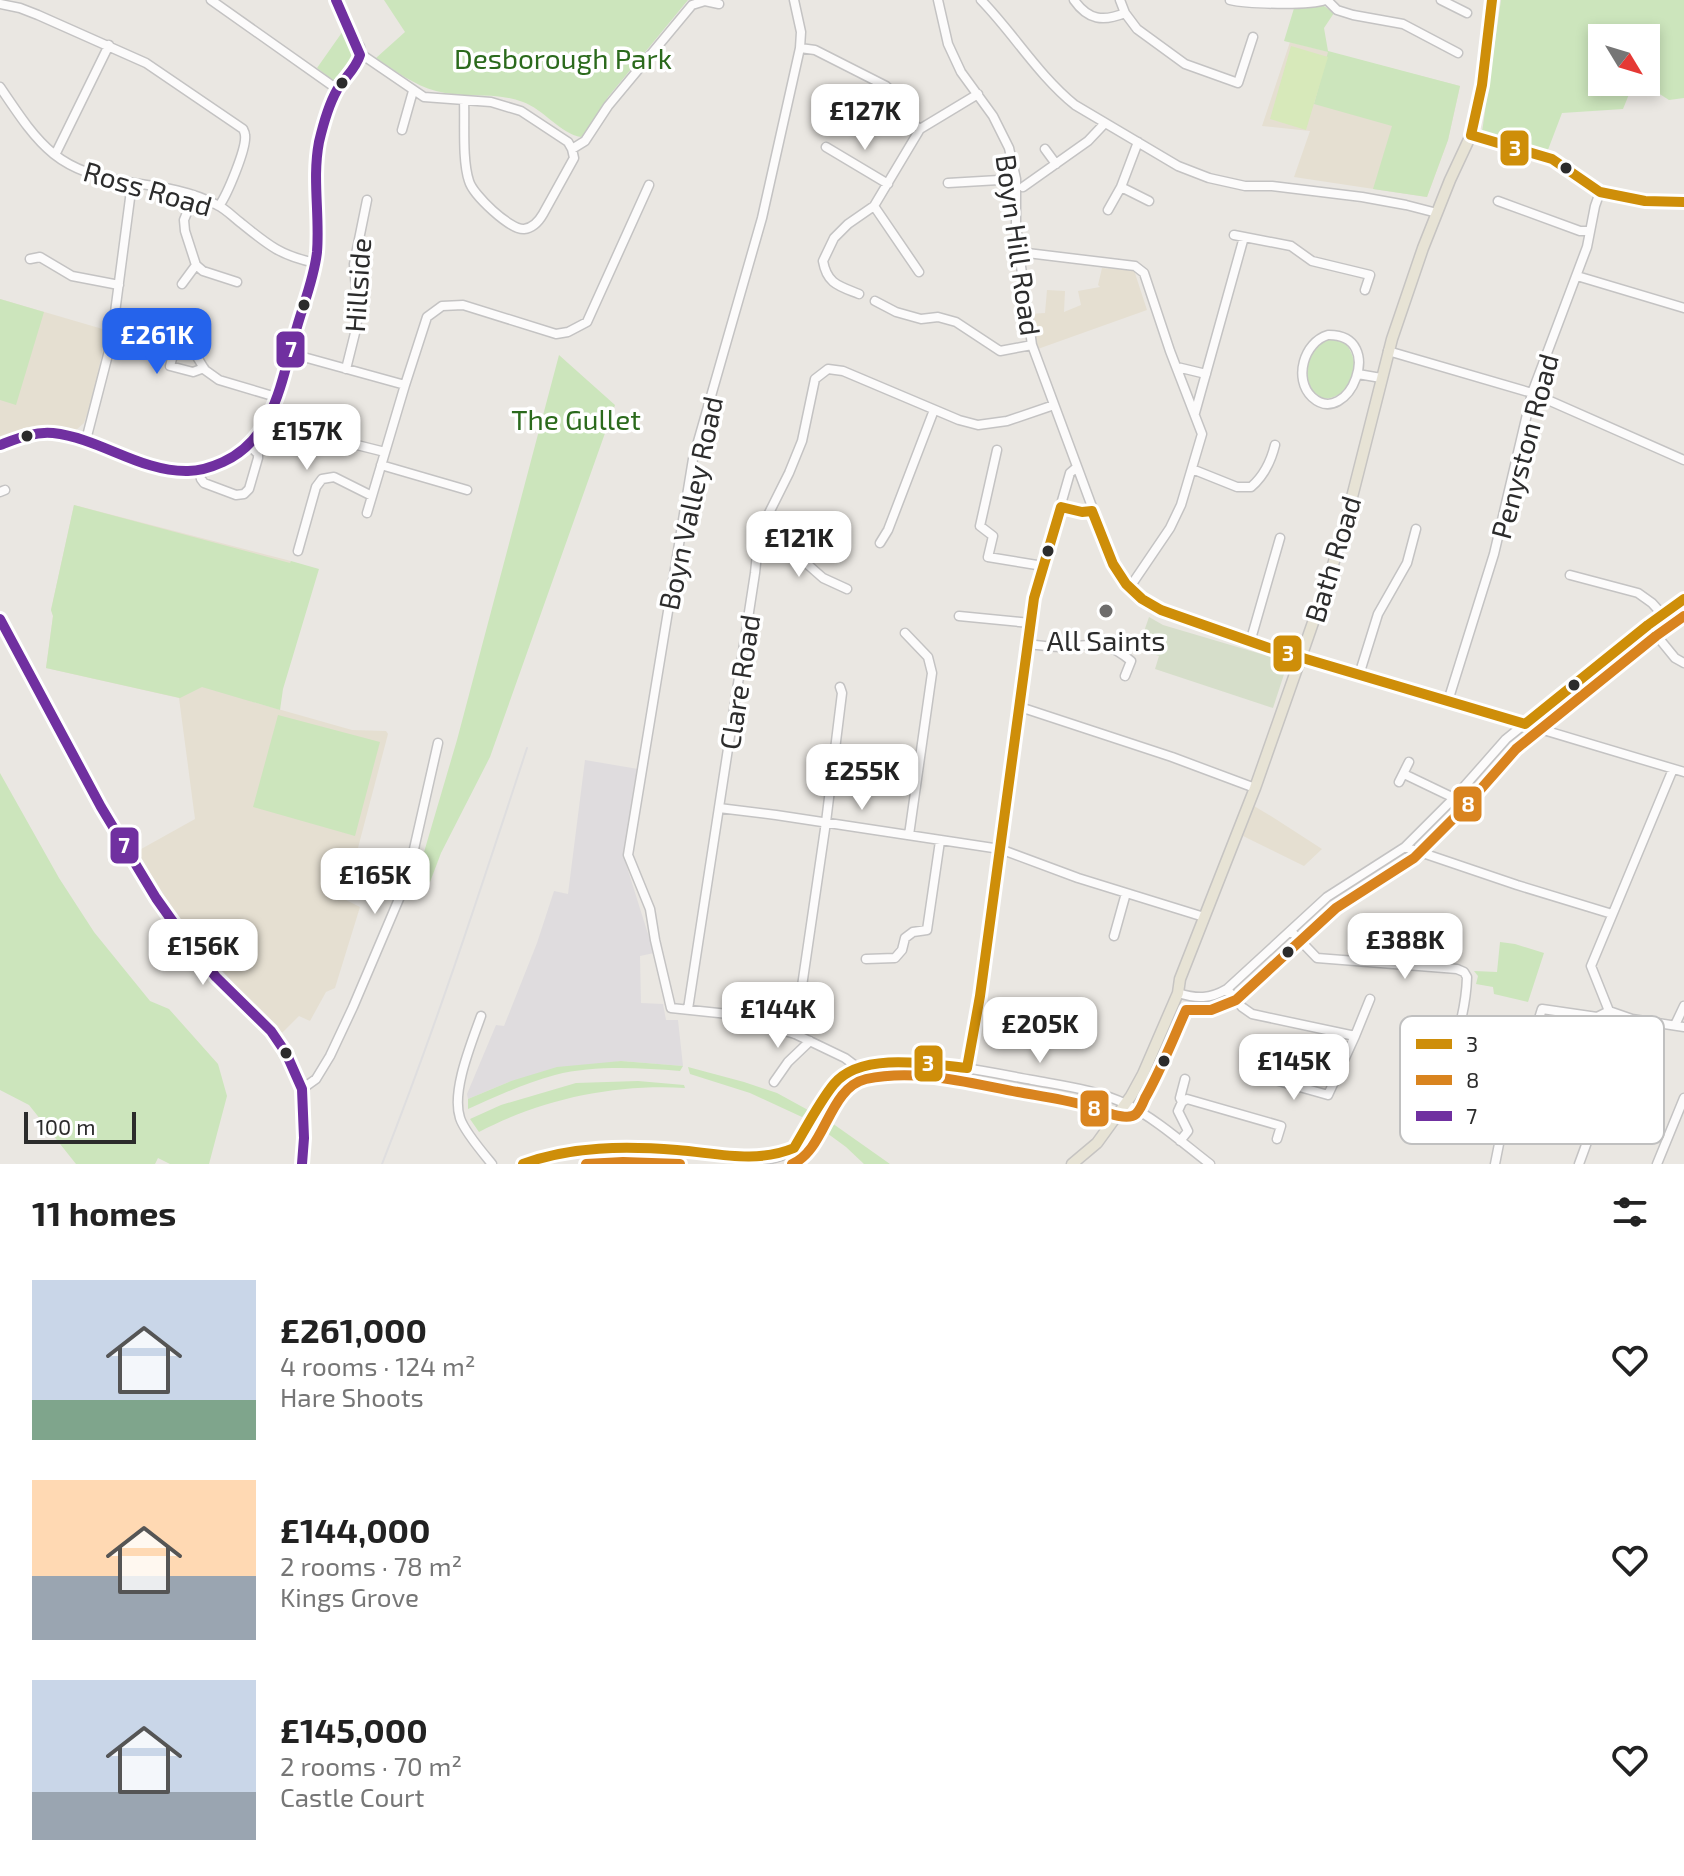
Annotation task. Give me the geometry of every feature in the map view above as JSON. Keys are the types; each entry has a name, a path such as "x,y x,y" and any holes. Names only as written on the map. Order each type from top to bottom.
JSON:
{"main road":[{"name":"Bath Road","path":"1072,1164 1097,1143 1126,1104 1143,1074 1178,993 1180,979 1255,788 1333,565 1388,351 1437,213 1471,135 1482,85 1492,0"}],"street":[{"path":"211,0 337,89"},
{"path":"0,445 18,438 50,433 86,440 175,471 199,471 228,461 249,445 265,424 316,263 317,155 337,89 361,54 336,0"},
{"name":"Boyn Valley Road","path":"688,1009 671,1008 650,909 628,855 693,459 762,218 800,48 801,32 794,0"},
{"name":"Boyn Hill Road","path":"938,0 948,44 961,72 993,116 1009,148 1016,179 1016,223 1032,345 1114,566 1130,587 1153,608 1172,616 1684,772"},
{"path":"981,0 1048,81 1075,105 1178,166 1227,183 1350,195 1437,213"},
{"path":"1074,0 1083,12 1091,16 1101,18 1125,13"},
{"path":"1120,0 1137,29 1185,64 1238,83 1253,37"},
{"path":"1230,0 1300,3 1326,0 1337,10 1353,15 1403,24 1458,53"},
{"path":"1441,0 1467,13"},
{"path":"572,149 585,141 608,106 692,5 705,1 719,4"},
{"path":"0,4 29,12 146,63 243,129 245,142 219,206"},
{"path":"55,155 109,45"},
{"path":"800,48 815,50 886,86 920,129"},
{"path":"361,54 424,97 491,102 521,111 568,142 574,158 538,222 528,228 512,225 479,198 469,184 464,100"},
{"name":"Ross Road","path":"0,87 34,135 68,164 93,175 194,195 219,206 272,249 316,263"},
{"path":"402,130 413,91"},
{"path":"859,294 833,283 827,277 823,261 834,238 874,206 920,129 978,94"},
{"path":"1023,187 1088,141 1105,123"},
{"path":"1471,135 1552,159 1600,192 1645,201 1684,202"},
{"path":"1108,210 1121,187 1138,142"},
{"path":"826,147 888,184"},
{"path":"1045,149 1056,164"},
{"path":"948,183 1016,179"},
{"path":"86,440 108,356 132,183"},
{"path":"367,513 427,317 442,306 463,305 556,334 568,332 587,322 649,185"},
{"path":"1121,187 1149,201"},
{"name":"Penyston Road","path":"1448,701 1494,554 1532,393 1587,247 1600,192"},
{"path":"194,195 184,220 196,265 224,282 237,282"},
{"name":"Hillside","path":"346,369 358,315 354,264 367,200"},
{"path":"1498,201 1580,231 1590,231"},
{"path":"874,206 919,272"},
{"path":"1195,414 1239,236 1291,246 1312,261 1370,275 1365,290"},
{"path":"45,248 35,258 72,276 119,285"},
{"path":"1019,252 1135,266 1144,273 1202,434 1181,505 1170,528 1130,587"},
{"path":"182,284 196,265"},
{"path":"1577,276 1684,308"},
{"path":"875,301 896,312 921,319 938,317 956,322 1000,351 1032,345"},
{"path":"115,313 168,323 181,329 204,368 219,380 276,397"},
{"path":"185,335 176,344 170,366 193,372 204,368"},
{"path":"1333,335 1346,339 1352,345 1358,358 1358,374 1342,398 1323,403 1306,389 1303,368 1313,343 1333,335"},
{"path":"1388,351 1532,393 1684,460"},
{"path":"289,353 405,385"},
{"path":"1177,367 1206,374"},
{"name":"Clare Road","path":"688,1009 758,544 766,519 802,441 815,379 828,369 843,371 959,420 978,425 1007,421 1054,405"},
{"path":"1358,374 1381,378"},
{"path":"880,543 888,530 934,410"},
{"path":"337,440 385,452"},
{"path":"199,471 204,483 236,495 244,494 249,489 258,458 249,445"},
{"path":"1192,469 1237,487 1251,487 1260,479 1272,458 1275,445"},
{"path":"997,450 980,526 993,536 988,557 1043,566"},
{"path":"381,465 467,490"},
{"path":"967,1068 980,996 1034,598 1070,473 1077,467"},
{"path":"298,551 316,487 322,479 334,477 372,496"},
{"path":"1251,487 1257,496"},
{"path":"1061,507 1092,511"},
{"path":"1359,675 1378,614 1407,563 1416,529"},
{"path":"1251,639 1280,538"},
{"path":"758,544 787,552 823,578 847,589"},
{"path":"1570,575 1638,593 1662,614"},
{"path":"1178,993 1202,999 1227,989 1327,897 1405,847 1506,739 1684,599"},
{"path":"959,616 1030,623"},
{"path":"0,619 101,807 156,898 216,977 271,1031 286,1053 302,1089 302,1164"},
{"path":"1648,625 1675,658 1684,663"},
{"path":"905,633 928,657 932,673 924,698 909,835"},
{"path":"1028,644 1060,647 1096,643 1108,646 1131,661 1125,676"},
{"path":"795,1034 826,822 842,693 840,687"},
{"path":"1020,707 1255,788"},
{"path":"302,1089 316,1079 330,1056 407,880 438,743"},
{"path":"1409,762 1401,778 1454,798"},
{"path":"1625,1016 1608,1009 1591,966 1673,769"},
{"path":"719,808 1000,849 1078,878 1204,917"},
{"path":"866,959 895,958 902,950 905,938 913,932 927,933 940,841"},
{"path":"1405,847 1612,914"},
{"path":"1114,936 1126,893"},
{"path":"1291,931 1317,958 1464,972 1467,977 1462,1016"},
{"path":"1227,989 1252,1014 1355,1036"},
{"path":"1268,1078 1328,1095 1370,999"},
{"path":"1680,1026 1684,1006"},
{"path":"688,1009 728,1014 795,1034 857,1067"},
{"path":"1540,1016 1542,1009 1590,1016"},
{"path":"1598,1016 1608,1009"},
{"path":"481,1016 458,1089 458,1106 460,1119 492,1164"},
{"path":"774,1082 788,1062 810,1041"},
{"path":"523,1164 550,1155 582,1150 638,1148 679,1150 735,1159 776,1158 787,1154 802,1136 842,1075 857,1067 896,1062 967,1068 1098,1093 1126,1104 1210,1164"},
{"path":"1182,1102 1180,1098 1185,1079"},
{"path":"1657,1164 1684,1098"},
{"path":"1180,1141 1188,1131 1178,1111 1187,1099 1281,1126 1277,1139"},
{"path":"1495,1164 1499,1144"},
{"path":"1579,1164 1586,1144"},
{"path":"678,1164 679,1150"},
{"path":"787,1154 790,1164"}],"shaded area":[{"path":"1290,42 1460,86 1448,140 1427,197 1294,177 1310,131 1262,126"},
{"path":"1102,268 1134,270 1147,310 1035,350 1028,314 1045,313 1047,290 1065,291 1064,312 1081,305 1078,291 1100,287"},
{"path":"0,299 106,330 95,391 84,423 75,431 51,428 22,431 0,440"},
{"path":"74,505 291,561 250,701 352,730 386,731 388,734 354,863 348,861 334,894 360,907 335,988 326,992 310,1021 299,1016 282,1033 183,926 134,853 195,819 179,698 46,668 53,616 51,610"},
{"path":"585,760 638,769 626,864 654,953 640,956 641,1003 663,1004 666,1020 678,1020 683,1066 621,1061 511,1081 468,1099 467,1094 496,1025 504,1026 554,891 568,894"},
{"path":"1254,806 1322,849 1304,866 1243,836"}],"green space":[{"name":"Desborough Park","path":"384,0 688,0 608,97 581,137 566,131 523,102 436,91 412,81 376,58 405,32"},
{"path":"1501,0 1684,0 1684,98 1669,100 1660,94 1660,24 1588,24 1588,96 1628,96 1623,109 1562,113 1546,155 1482,132"},
{"path":"1295,5 1324,6 1334,13 1324,28 1328,51 1460,86 1448,140 1427,197 1373,189 1392,126 1314,104 1328,52 1284,41"},
{"path":"343,31 354,55 334,81 317,68"},
{"path":"1291,46 1328,57 1306,130 1270,119"},
{"path":"0,299 44,312 16,405 0,400"},
{"path":"1326,339 1344,341 1354,359 1354,375 1348,387 1338,395 1326,398 1315,396 1308,387 1307,370 1313,352"},
{"name":"The Gullet","path":"559,355 615,405 490,757 441,853 430,882 417,876 457,740"},
{"path":"74,505 319,569 283,689 280,710 202,687 180,698 46,668 53,616 51,610"},
{"path":"1149,617 1163,625 1288,662 1273,708 1155,669 1159,656 1138,649"},
{"path":"278,715 380,742 355,836 253,807"},
{"path":"0,773 59,878 94,932 150,1001 169,1009 218,1064 227,1096 209,1164 170,1164 158,1158 155,1164 76,1164 29,1105 0,1090"},
{"path":"1500,942 1544,953 1528,1002 1494,994 1493,987 1476,984 1478,976 1474,971 1497,972"},
{"path":"621,1061 683,1066 680,1071 618,1068 555,1075 468,1109 468,1099 511,1081 557,1067"},
{"path":"688,1067 777,1093 808,1110 802,1117 750,1093 690,1074"},
{"path":"638,1081 684,1085 685,1088 605,1091 579,1096 503,1120 479,1132 470,1119 501,1105 576,1083"},
{"path":"822,1116 890,1164 864,1164 816,1125"}],"railway":[{"path":"382,1164 439,1009 527,748"}],"transit line":[{"name":"7","path":"0,445 33,434 53,433 87,441 153,466 188,471 223,462 254,439 265,424 280,390 313,273 318,238 316,170 322,129 334,96 360,55 336,0"},
{"name":"3","path":"1492,0 1482,85 1471,135 1552,159 1600,192 1645,201 1684,202"},
{"name":"3","path":"523,1164 560,1154 619,1148 751,1156 780,1153 794,1148 834,1084 861,1067 897,1062 967,1068 980,996 1034,598 1061,507 1092,511 1113,564 1126,584 1142,599 1161,610 1269,648 1525,724 1684,599"},
{"name":"8","path":"792,1164 813,1146 843,1094 866,1079 885,1076 942,1078 1068,1101 1118,1116 1136,1114 1186,1010 1211,1010 1236,1000 1336,908 1414,858 1516,749 1684,616"},
{"name":"7","path":"0,619 101,807 156,898 216,977 271,1031 286,1053 302,1089 302,1164"},
{"name":"8","path":"586,1164 680,1164"}],"place":[{"name":"All Saints","path":"1106,611"}]}
